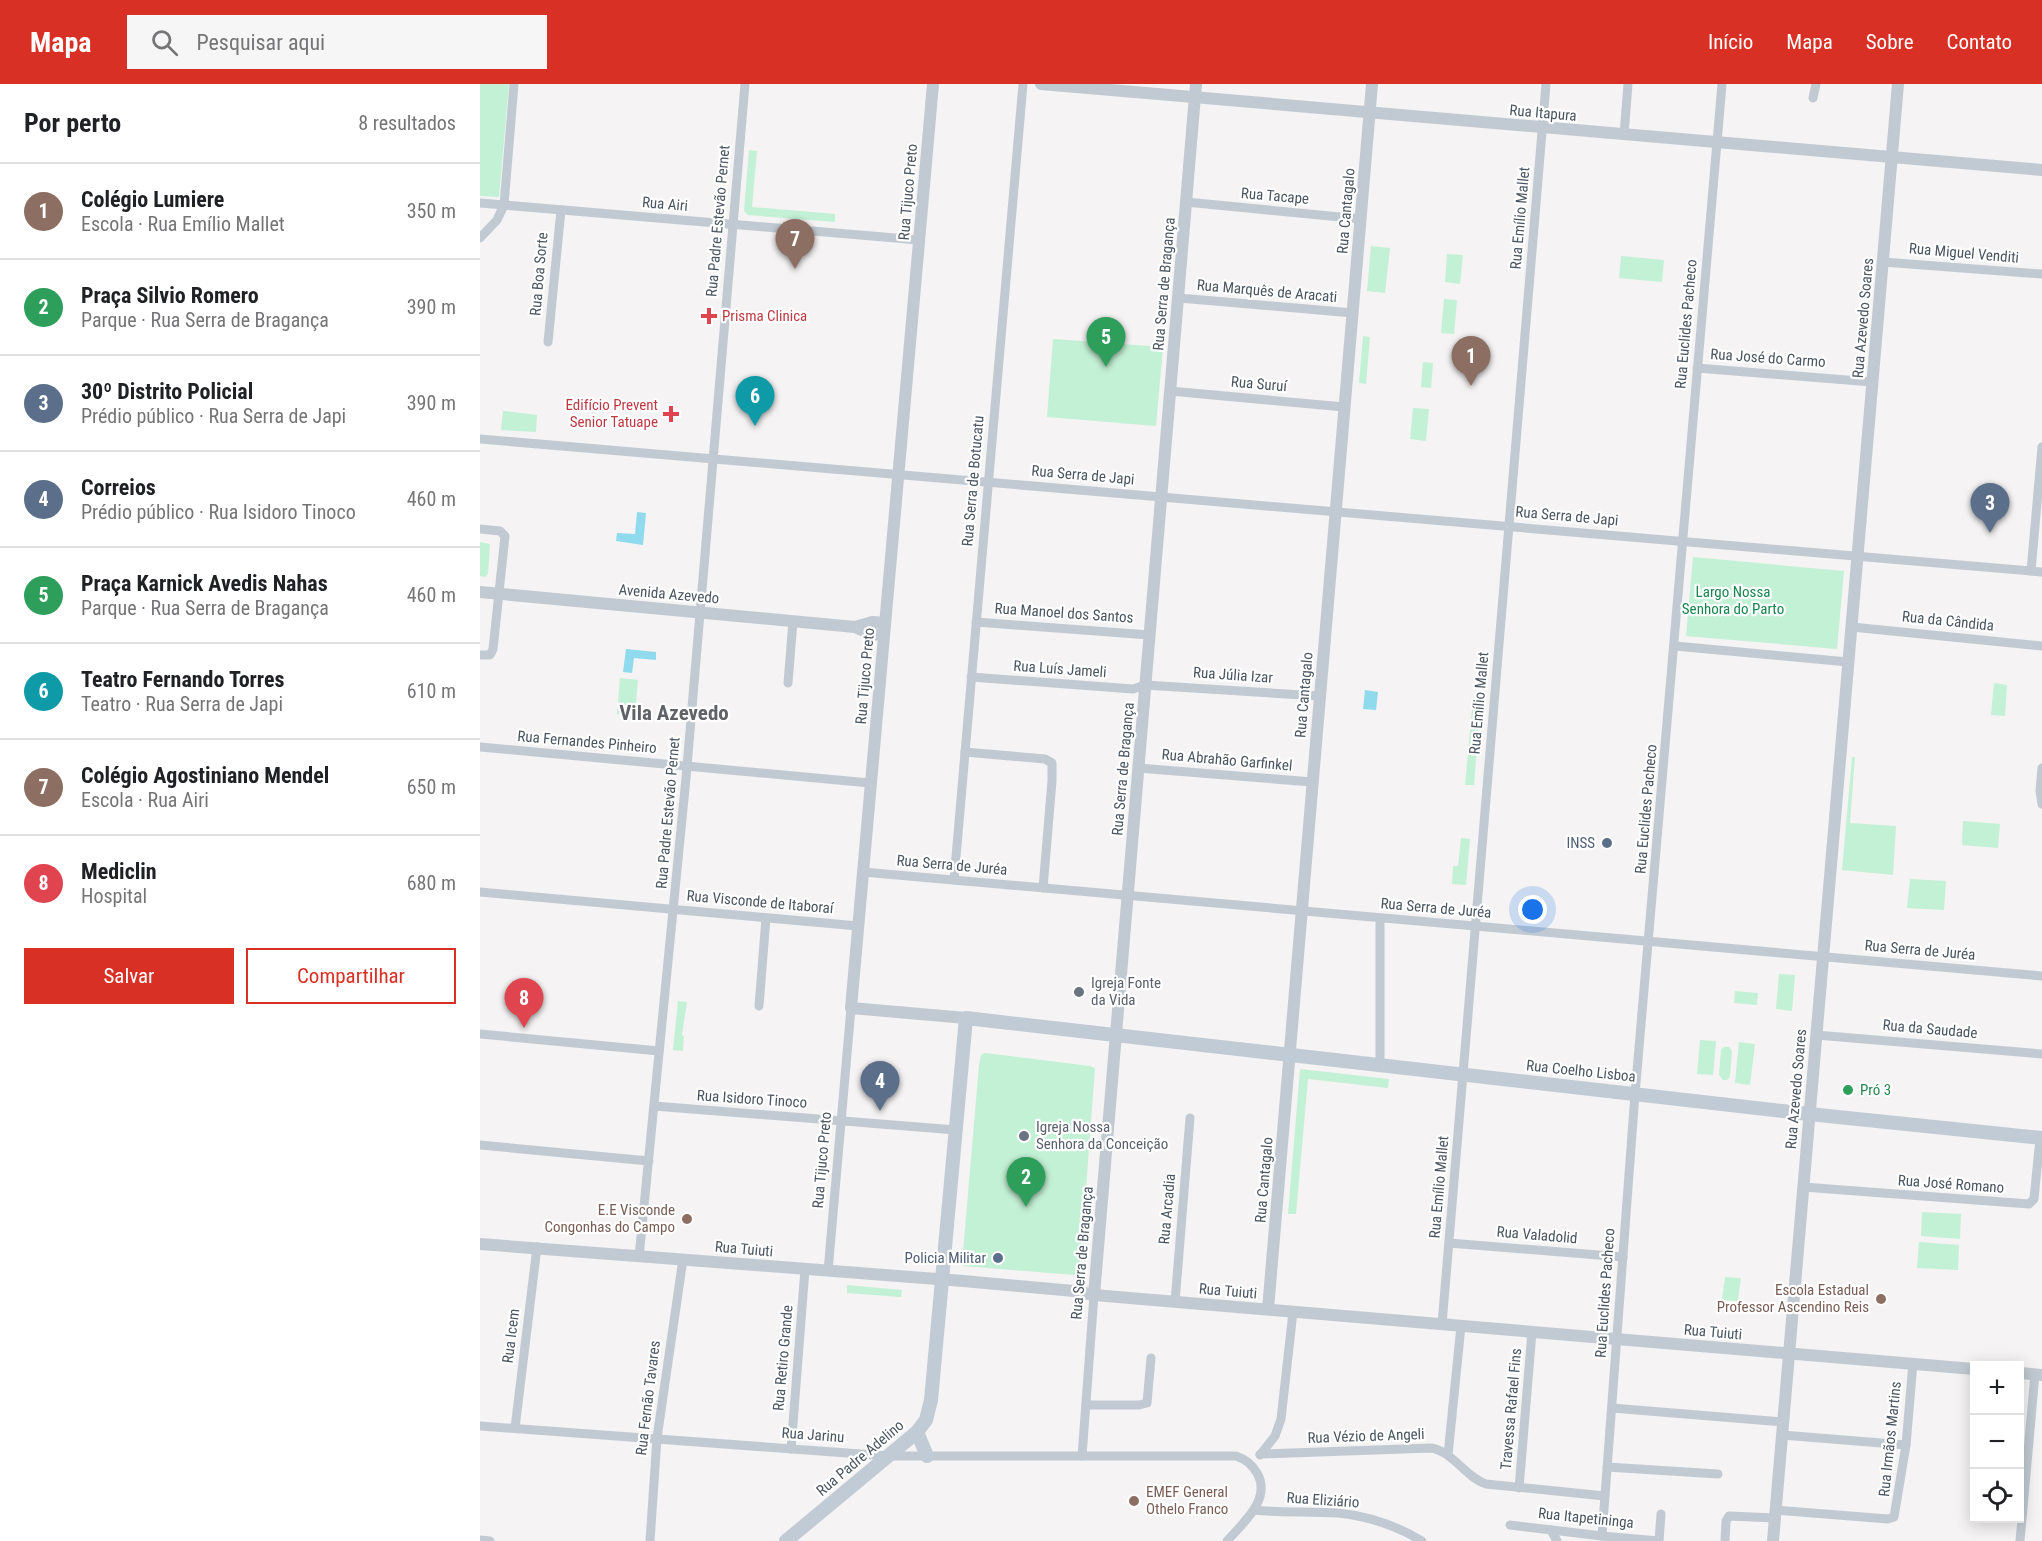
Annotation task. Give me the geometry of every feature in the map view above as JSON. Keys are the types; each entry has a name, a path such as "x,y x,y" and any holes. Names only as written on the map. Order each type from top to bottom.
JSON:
{"main road":[{"name":"Rua Coelho Lisboa","path":"966,1018 1809,1114 2041,1138"},
{"name":"Rua Padre Adelino","path":"787,1541 917,1432 926,1420 929,1410 942,1280 966,1018"},
{"path":"917,1432 927,1456"}],"street":[{"path":"480,238 497,220 504,205 514,84"},
{"name":"Rua Padre Estevão Pernet","path":"639,1257 687,767 745,84"},
{"name":"Rua Tijuco Preto","path":"828,1271 933,84"},
{"name":"Rua Serra de Botucatu","path":"954,880 1023,84"},
{"name":"Rua Itapura","path":"1041,84 2042,170"},
{"name":"Rua Serra de Bragança","path":"1082,1456 1196,84"},
{"name":"Rua Cantagalo","path":"1268,1309 1372,84"},
{"name":"Rua Emílio Mallet","path":"1442,1324 1546,84"},
{"path":"1624,135 1628,84"},
{"name":"Rua Euclides Pacheco","path":"1602,1536 1635,1094 1650,942 1722,84"},
{"path":"1814,98 1816,84"},
{"name":"Rua Azevedo Soares","path":"1857,555 1898,84"},
{"name":"Rua Tacape","path":"1186,202 1360,219"},
{"name":"Rua Airi","path":"480,203 919,240"},
{"name":"Rua Boa Sorte","path":"548,342 561,210"},
{"name":"Rua Miguel Venditi","path":"1883,262 2042,274"},
{"name":"Rua Marquês de Aracati","path":"1179,298 1353,313"},
{"name":"Rua José do Carmo","path":"1697,368 1872,382"},
{"name":"Rua Suruí","path":"1170,392 1344,407"},
{"name":"Rua Serra de Japi","path":"480,439 1683,541"},
{"path":"2031,571 2042,447"},
{"path":"480,529 500,531 505,536 494,649 490,655 480,655"},
{"path":"1683,541 2042,572"},
{"path":"1675,646 1848,662 1857,555"},
{"name":"Avenida Azevedo","path":"480,592 855,627 871,634 884,629"},
{"path":"788,683 793,621"},
{"name":"Rua Manoel dos Santos","path":"976,622 1149,635"},
{"name":"Rua da Cândida","path":"1852,627 2042,646"},
{"name":"Rua Azevedo Soares","path":"1773,1541 1848,662"},
{"name":"Rua Luís Jameli","path":"971,677 1133,689 1145,685"},
{"name":"Rua Júlia Izar","path":"1145,685 1319,696"},
{"name":"Rua Fernandes Pinheiro","path":"480,747 870,783"},
{"path":"965,752 1045,759 1052,762 1043,888"},
{"name":"Rua Abrahão Garfinkel","path":"1138,768 1312,782"},
{"path":"2042,768 2040,791 2042,804"},
{"name":"Rua Serra de Juréa","path":"863,872 2042,976"},
{"name":"Rua Visconde de Itaboraí","path":"480,892 858,926"},
{"path":"759,1006 766,918"},
{"path":"1380,918 1380,1065"},
{"path":"851,1008 966,1018"},
{"path":"480,1034 659,1051"},
{"name":"Rua da Saudade","path":"1816,1035 2042,1054"},
{"name":"Rua Isidoro Tinoco","path":"654,1106 956,1130"},
{"name":"Rua Arcadia","path":"1175,1302 1190,1118"},
{"name":"Rua José Romano","path":"1803,1187 2029,1204 2034,1199 2041,1138"},
{"path":"480,1145 649,1161"},
{"name":"Rua Valadolid","path":"1449,1243 1623,1257"},
{"name":"Rua Tuiuti","path":"480,1244 1074,1291 1094,1295 1970,1369"},
{"name":"Rua Icem","path":"514,1428 537,1247"},
{"name":"Rua Fernão Tavares","path":"650,1541 657,1438 683,1259"},
{"name":"Rua Retiro Grande","path":"791,1449 806,1269"},
{"path":"1227,1541 1254,1510 1260,1498 1258,1473 1251,1464 1275,1436 1281,1419 1293,1312"},
{"path":"1448,1455 1461,1326"},
{"name":"Travessa Rafael Fins","path":"1519,1488 1532,1332"},
{"path":"1086,1405 1144,1405 1149,1397 1151,1358"},
{"name":"Rua Irmãos Martins","path":"1776,1514 1894,1517 1905,1445 1913,1363"},
{"path":"2020,1541 2038,1375"},
{"path":"1612,1408 1784,1422"},
{"name":"Rua Jarinu","path":"480,1426 888,1456 1230,1456 1251,1464"},
{"path":"1782,1435 1905,1445"},
{"name":"Rua Vézio de Angeli","path":"1260,1454 1431,1448 1448,1455 1481,1482 1605,1496"},
{"path":"1607,1467 1718,1474"},
{"name":"Rua Eliziário","path":"1254,1510 1338,1513 1399,1529 1422,1541"},
{"path":"1659,1541 1661,1514"},
{"path":"1725,1541 1726,1521 1729,1516 1776,1514"},
{"name":"Rua Itapetininga","path":"1510,1525 1659,1541"},
{"path":"1551,1530 1557,1541"},
{"path":"480,1540 490,1541"}],"green space":[{"path":"480,84 509,84 499,197 480,196"},
{"path":"749,150 757,151 752,207 835,214 835,222 748,215 744,211"},
{"path":"1371,246 1390,248 1385,293 1367,291"},
{"path":"1447,254 1463,255 1460,284 1445,282"},
{"path":"1621,256 1664,260 1662,282 1619,278"},
{"path":"1444,299 1457,300 1454,334 1441,333"},
{"path":"1363,336 1370,337 1366,384 1359,383"},
{"path":"1053,339 1163,347 1156,426 1047,417"},
{"path":"1423,362 1433,363 1431,388 1421,387"},
{"path":"1413,408 1429,409 1426,441 1410,439"},
{"path":"503,411 537,415 536,432 501,430"},
{"path":"480,542 490,544 488,574 485,577 480,576"},
{"name":"Largo Nossa Senhora do Parto","path":"1693,557 1844,571 1837,649 1686,636"},
{"path":"620,678 638,680 635,715 617,714"},
{"path":"1994,683 2007,685 2005,716 1991,715"},
{"path":"1473,699 1481,700 1474,785 1465,785"},
{"path":"1852,757 1855,757 1850,823 1896,826 1893,875 1842,870"},
{"path":"1963,821 2000,824 1998,848 1962,845"},
{"path":"1461,838 1470,839 1466,885 1452,884 1453,866 1458,866"},
{"path":"1910,879 1946,881 1944,910 1907,908"},
{"path":"1779,974 1795,975 1792,1011 1776,1009"},
{"path":"1735,991 1758,993 1757,1005 1734,1003"},
{"path":"678,1001 687,1002 682,1035 684,1036 683,1051 673,1050"},
{"path":"1700,1040 1716,1041 1713,1075 1697,1074"},
{"path":"1739,1042 1755,1044 1750,1085 1735,1083"},
{"path":"1729,1047 1732,1051 1730,1077 1727,1080 1723,1080 1719,1075 1721,1050"},
{"path":"985,1053 1095,1068 1080,1270 1075,1275 963,1266 962,1264 979,1065 981,1055"},
{"path":"1300,1069 1389,1079 1388,1088 1308,1079 1296,1214 1288,1214"},
{"path":"1922,1212 1961,1214 1960,1239 1921,1236"},
{"path":"1919,1242 1959,1245 1958,1270 1917,1268"},
{"path":"1725,1277 1741,1278 1738,1301 1722,1300"},
{"path":"847,1285 902,1290 901,1297 847,1293"}],"water":[{"path":"637,512 646,513 643,545 616,541 617,533 635,534"},
{"path":"626,649 656,652 656,660 634,658 632,673 623,672"},
{"path":"1365,690 1378,692 1376,710 1363,709"}],"place":[{"name":"Colégio Agostiniano Mendel","path":"795,269"},
{"name":"Prisma Clinica","path":"709,316"},
{"name":"Praça Karnick Avedis Nahas","path":"1106,367"},
{"name":"Colégio Lumiere","path":"1471,386"},
{"name":"Edifício Prevent Senior Tatuape","path":"671,414"},
{"name":"Teatro Fernando Torres","path":"755,426"},
{"name":"30º Distrito Policial","path":"1990,533"},
{"name":"INSS","path":"1607,843"},
{"name":"Igreja Fonte da Vida","path":"1079,992"},
{"name":"Mediclin","path":"524,1028"},
{"name":"Pró 3","path":"1848,1090"},
{"name":"Correios","path":"880,1111"},
{"name":"Igreja Nossa Senhora da Conceição","path":"1024,1136"},
{"name":"Praça Silvio Romero","path":"1026,1207"},
{"name":"E.E Visconde Congonhas do Campo","path":"687,1219"},
{"name":"Policia Militar","path":"998,1258"},
{"name":"Escola Estadual Professor Ascendino Reis","path":"1881,1299"},
{"name":"EMEF General Othelo Franco","path":"1134,1501"}],"district":[{"name":"Vila Azevedo","path":"674,713"}]}
